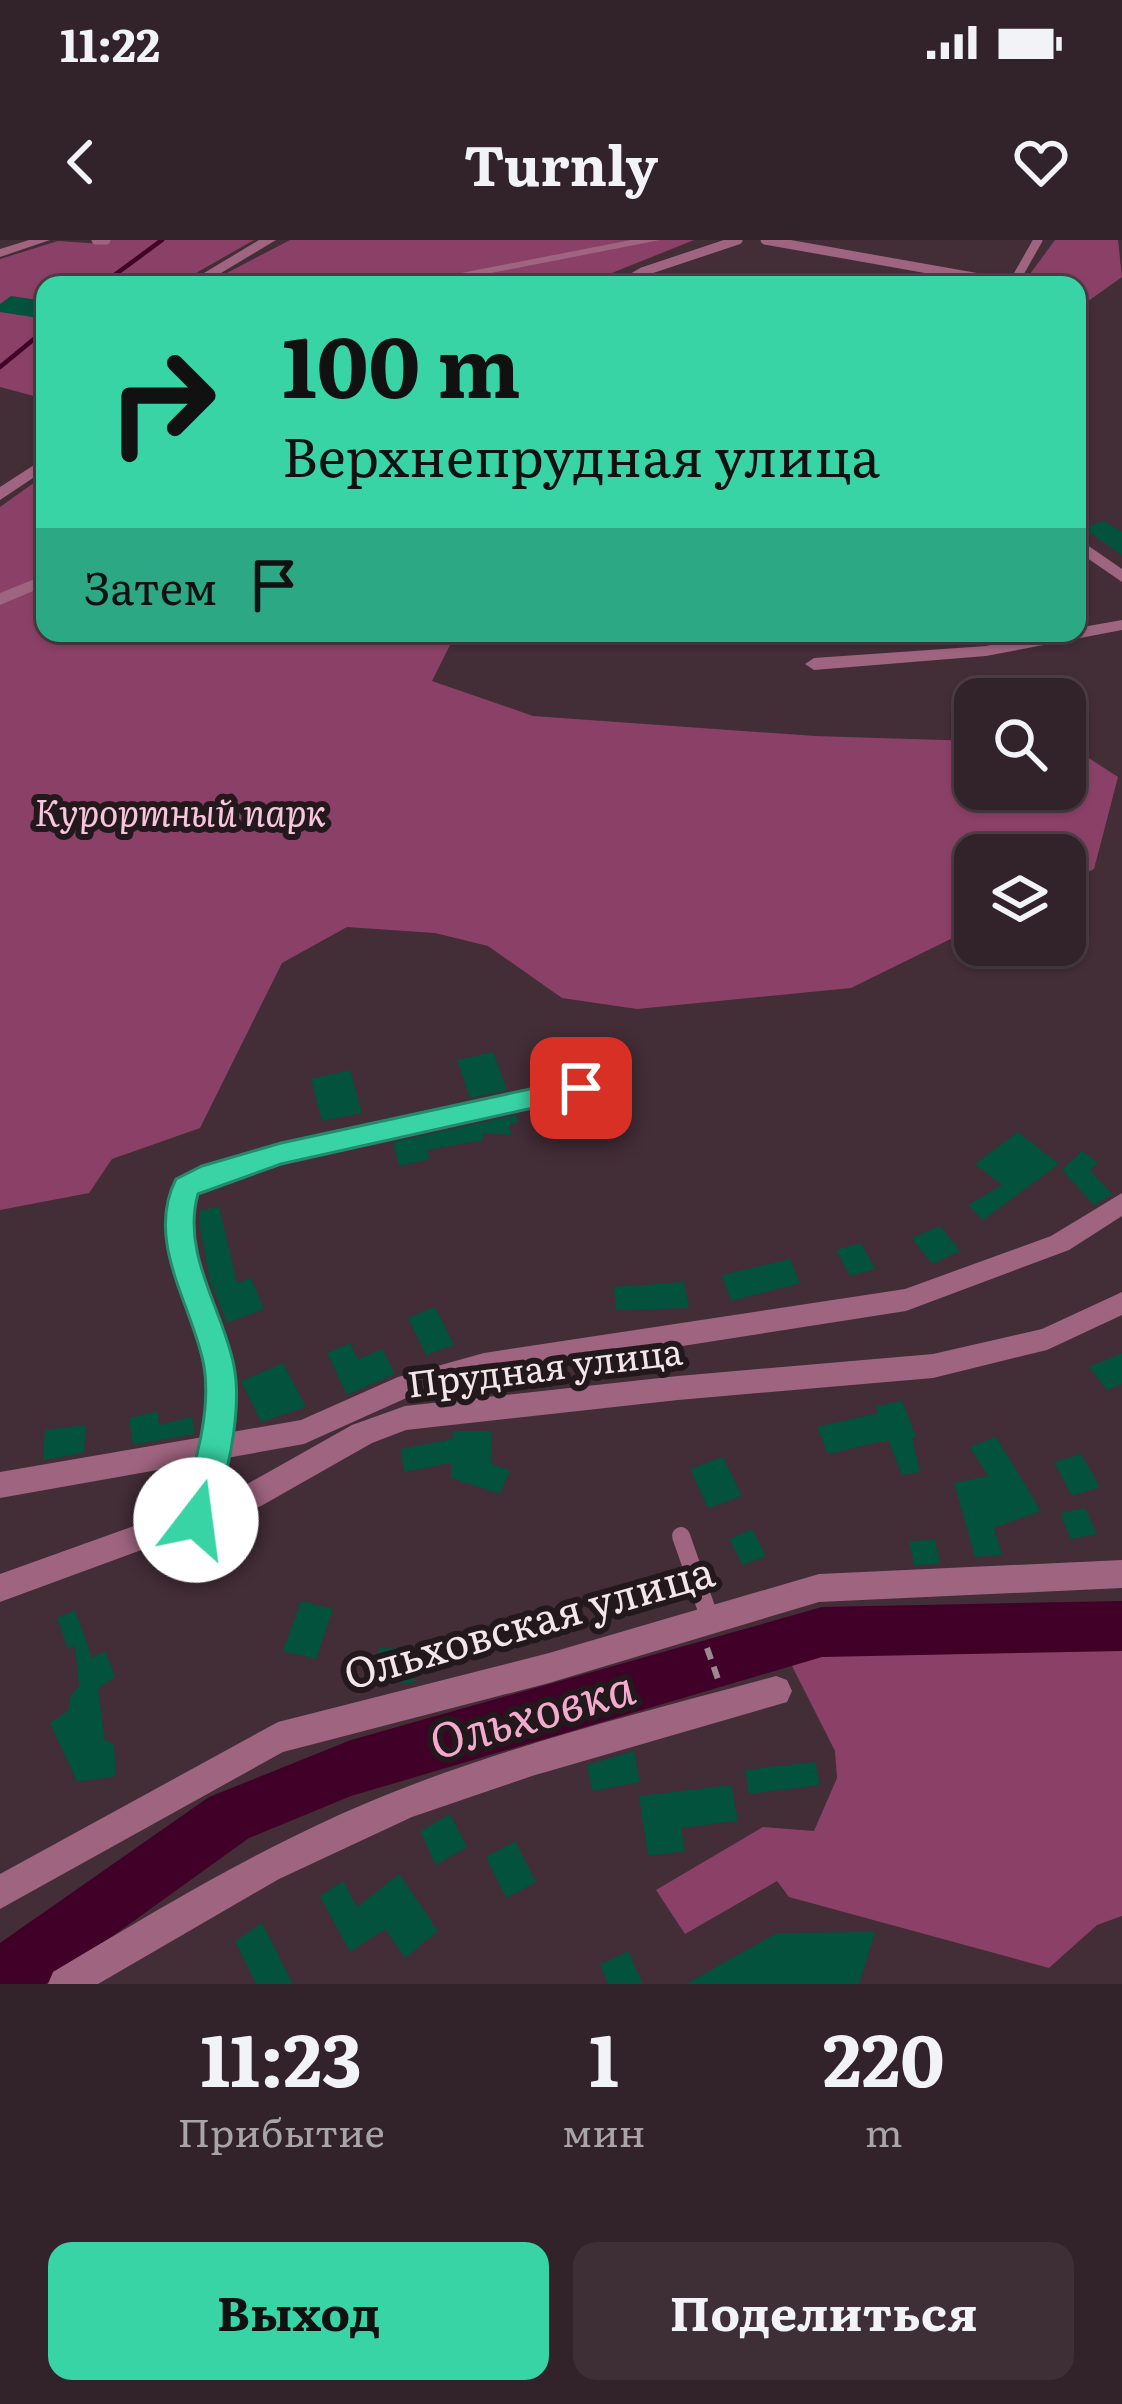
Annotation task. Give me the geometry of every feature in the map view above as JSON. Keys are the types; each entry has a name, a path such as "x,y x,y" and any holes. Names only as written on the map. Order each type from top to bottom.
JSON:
{"street":[{"path":"0,253 43,240"},
{"path":"207,276 269,240"},
{"path":"455,276 652,240"},
{"path":"0,495 36,469"},
{"path":"1086,550 1122,577"},
{"path":"0,599 36,584"},
{"path":"1086,632 1122,625"},
{"path":"814,664 986,651 1033,642"},
{"path":"196,1520 216,1444 220,1367 181,1238 179,1209 186,1187 212,1173 281,1154 581,1088"},
{"path":"0,1485 304,1432 407,1385 484,1365 906,1300 1060,1243 1122,1203"},
{"name":"Прудная улица","path":"0,1588 251,1497 362,1434 405,1418 933,1366 1047,1339 1122,1303"},
{"name":"Ольховская улица","path":"0,1892 278,1738 414,1706 819,1588 1122,1574"},
{"path":"65,1984 319,1842 556,1753 776,1691"}],"lane":[{"path":"96,240 106,240"},
{"path":"635,276 737,240"},
{"path":"765,240 968,276"},
{"path":"1018,276 1038,240"},
{"path":"681,1536 704,1621"}],"path":[{"path":"704,1621 727,1705"}],"green space":[{"path":"110,240 254,240 191,276 36,276 36,397 0,387 0,259 58,241 103,244"},
{"path":"290,240 694,240 604,276 221,276"},
{"path":"1055,240 1118,240 1122,277 1086,303 1086,276 1029,276"},
{"name":"Курортный парк","path":"36,481 36,642 452,642 432,681 533,716 815,736 954,740 954,810 1086,810 1086,756 1118,777 1094,869 1086,873 1086,834 954,834 954,937 851,988 637,1009 562,998 488,946 435,933 347,927 282,963 200,1128 112,1159 89,1193 0,1210 0,507"},
{"path":"1122,1603 1122,1916 1097,1925 1049,1968 789,1897 777,1881 685,1934 656,1890 763,1827 814,1831 837,1778 835,1751 790,1662 782,1625 832,1616"}],"building":[{"path":"11,296 36,300 36,318 0,312 0,304"},
{"path":"1104,521 1122,532 1122,555 1086,530"},
{"path":"547,1037 591,1046 581,1071 537,1062"},
{"path":"493,1052 507,1090 470,1098 457,1060"},
{"path":"350,1070 362,1113 322,1121 311,1079"},
{"path":"516,1115 519,1122 509,1125 511,1135 482,1133 484,1140 427,1150 430,1159 399,1166 393,1142"},
{"path":"1018,1132 1059,1164 983,1220 968,1205 1002,1185 975,1164"},
{"path":"1082,1151 1098,1163 1090,1170 1112,1194 1094,1205 1062,1170"},
{"path":"219,1206 237,1283 251,1278 264,1309 227,1323 210,1281 199,1222 200,1211"},
{"path":"940,1226 960,1251 932,1264 912,1238"},
{"path":"861,1243 875,1269 850,1276 836,1250"},
{"path":"790,1259 800,1283 731,1301 722,1275"},
{"path":"684,1282 689,1308 616,1310 614,1287"},
{"path":"435,1307 454,1345 426,1355 408,1318"},
{"path":"350,1343 358,1359 382,1349 395,1374 347,1395 327,1353"},
{"path":"1122,1353 1122,1384 1107,1390 1089,1367"},
{"path":"283,1363 306,1407 261,1422 241,1381"},
{"path":"902,1401 916,1437 912,1438 920,1472 902,1475 888,1440 828,1454 817,1427 878,1413 876,1406"},
{"path":"158,1411 159,1425 192,1417 195,1434 133,1445 129,1418"},
{"path":"86,1425 84,1453 43,1460 45,1430"},
{"path":"453,1431 492,1431 491,1464 510,1470 500,1494 451,1478 451,1463 404,1472 401,1449 452,1439"},
{"path":"996,1437 1041,1511 994,1528 1002,1555 975,1557 954,1483 988,1476 970,1447"},
{"path":"1081,1454 1100,1487 1072,1496 1054,1462"},
{"path":"723,1457 742,1496 708,1508 690,1469"},
{"path":"1085,1508 1097,1534 1071,1539 1060,1513"},
{"path":"752,1529 766,1556 743,1565 729,1539"},
{"path":"935,1540 940,1564 914,1565 909,1541"},
{"path":"301,1601 333,1609 316,1659 283,1651"},
{"path":"75,1610 92,1658 105,1651 115,1677 98,1689 105,1741 114,1744 116,1776 77,1782 50,1723 68,1711 71,1695 79,1686 75,1646 68,1649 57,1618"},
{"path":"379,1648 417,1649 414,1683 375,1682"},
{"path":"634,1751 640,1782 592,1791 587,1765"},
{"path":"815,1762 820,1785 749,1794 745,1770"},
{"path":"731,1785 738,1821 681,1828 685,1851 648,1856 639,1796"},
{"path":"450,1814 467,1847 436,1865 420,1831"},
{"path":"515,1841 536,1882 506,1898 486,1857"},
{"path":"399,1874 438,1931 405,1958 385,1929 350,1952 320,1896 343,1881 357,1907"},
{"path":"262,1923 293,1984 256,1984 235,1941"},
{"path":"875,1932 859,1984 686,1984 777,1933"},
{"path":"628,1951 643,1984 608,1984 600,1965"}],"waterway":[{"path":"113,276 162,240"},
{"path":"0,367 36,337"},
{"name":"Ольховка","path":"0,1980 229,1817 351,1768 822,1632 1122,1626"}],"route":[{"path":"196,1520 216,1444 220,1367 181,1238 179,1209 186,1187 212,1173 281,1154 581,1088"}]}
